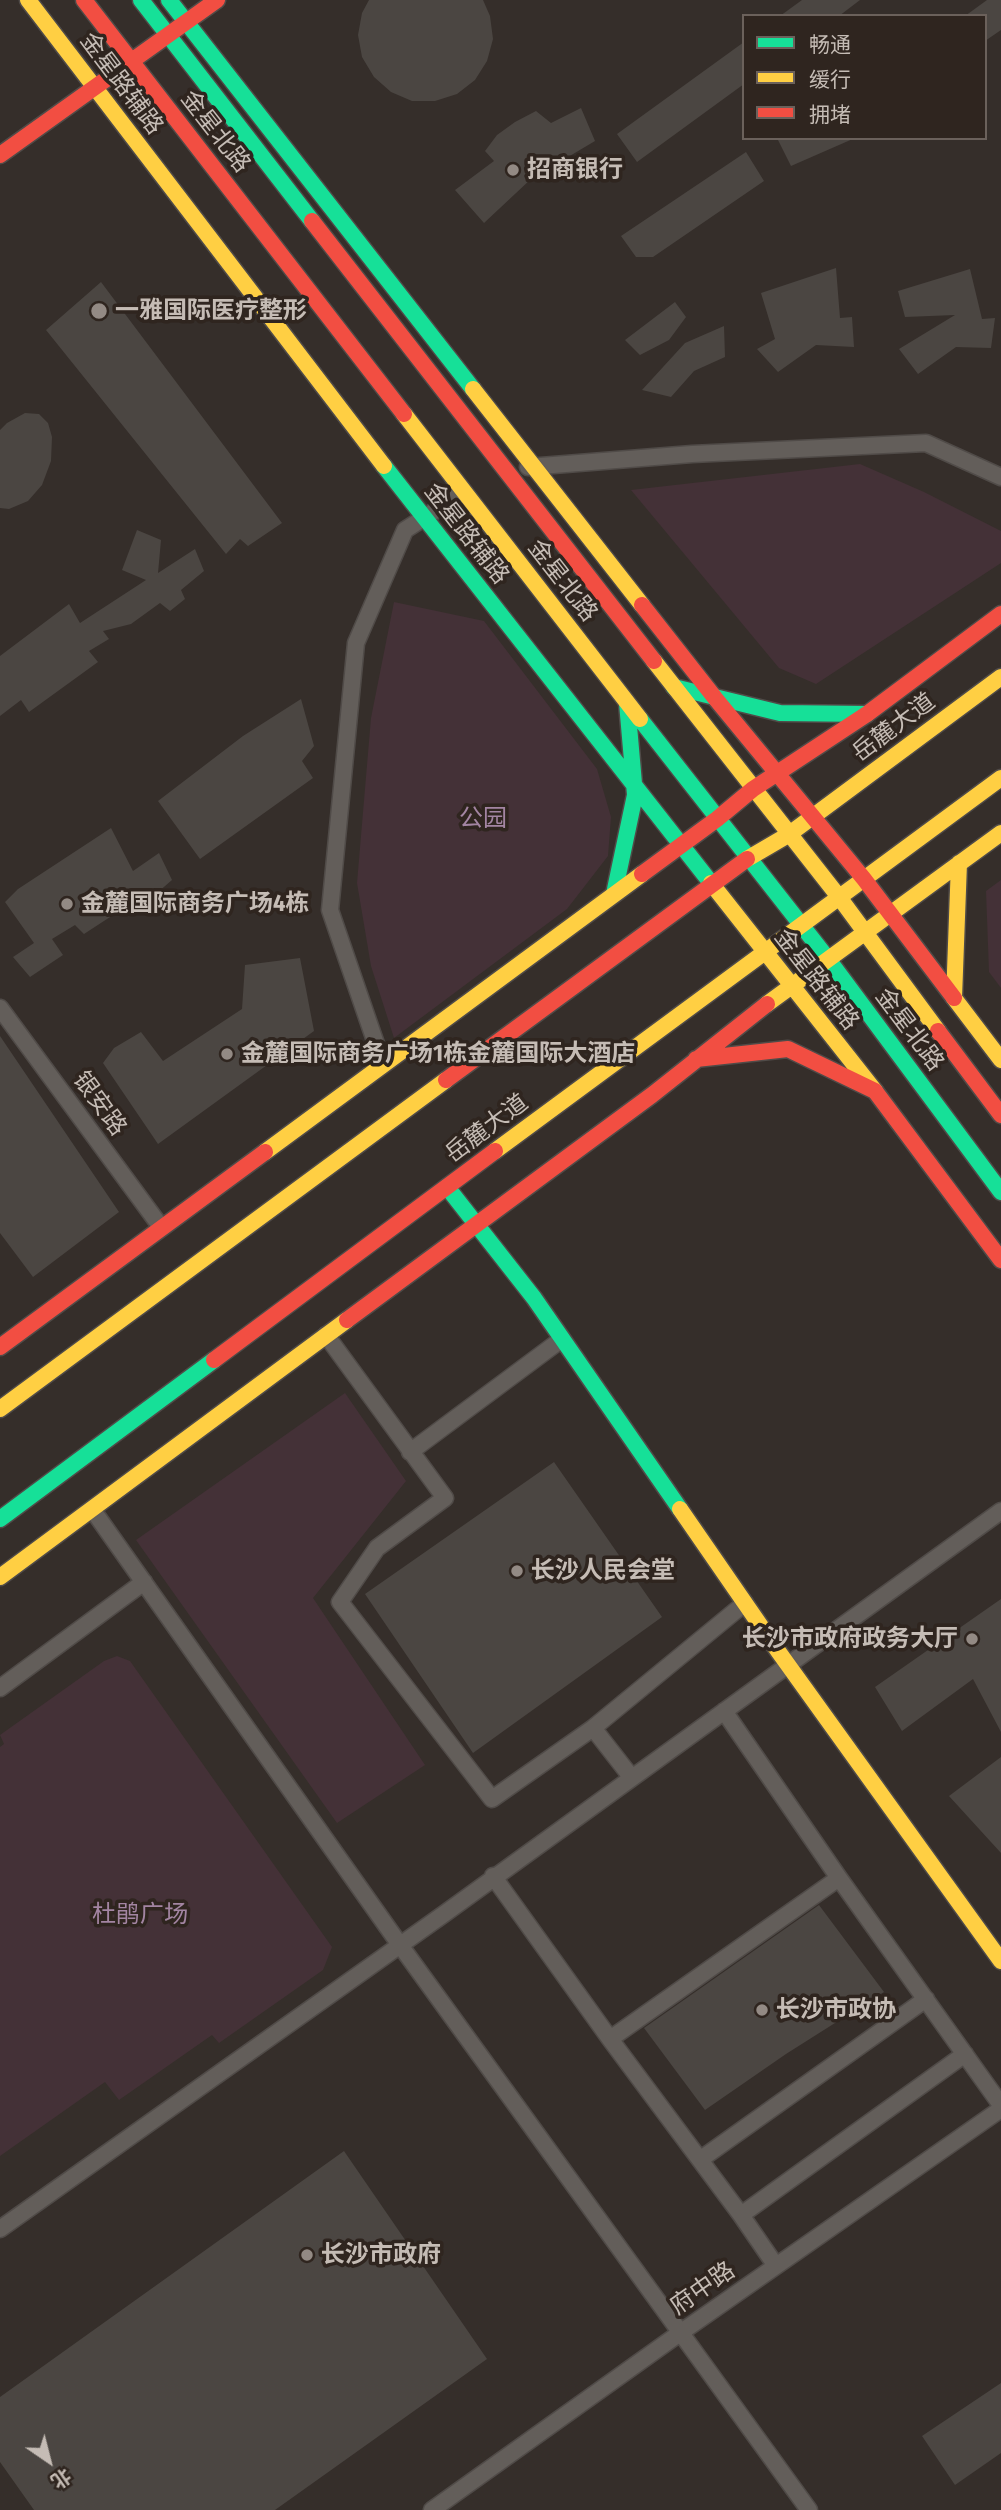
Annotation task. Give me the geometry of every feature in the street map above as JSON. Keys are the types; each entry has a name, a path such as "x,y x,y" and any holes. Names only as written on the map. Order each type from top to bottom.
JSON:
{"main road":[{"name":"金星路辅路","path":"28,0 425,518 875,1091 1001,1260"},
{"name":"金星北路","path":"84,0 828,960 1001,1192"},
{"name":"金星北路","path":"141,0 752,789 839,897 1001,1115"},
{"path":"169,0 715,698 864,879 1001,1060"},
{"path":"0,155 217,0"},
{"path":"0,1347 717,819 752,789 867,715 1001,614"},
{"name":"岳麓大道","path":"0,1409 712,884 748,858 788,835 1001,677"},
{"path":"674,688 780,713 867,715"},
{"path":"614,894 635,795 627,703"},
{"name":"岳麓大道","path":"0,1519 800,924 1001,778"},
{"path":"0,1577 652,1095 864,932 1001,833"},
{"path":"954,998 960,863"},
{"path":"696,1059 788,1049 875,1091"},
{"path":"447,1187 534,1298 788,1665 1001,1961"}],"street":[{"path":"505,469 692,454 926,443 1001,477"},
{"path":"383,1064 330,910 356,643 405,530 464,492"},
{"name":"银安路","path":"0,1008 161,1227"},
{"path":"326,1335 445,1498 377,1548 340,1602 492,1799 593,1728 745,1603"},
{"path":"411,1452 562,1339"},
{"path":"92,1509 400,1945 809,2510"},
{"path":"0,2229 400,1945 1001,1511"},
{"path":"0,1688 144,1582"},
{"path":"724,1711 1001,2107"},
{"path":"593,1728 632,1778"},
{"path":"493,1876 610,2039 701,2159 776,2266"},
{"path":"610,2039 839,1878"},
{"path":"701,2159 926,1999"},
{"path":"741,2215 965,2054"},
{"name":"府中路","path":"432,2510 1001,2107"}],"green space":[{"path":"860,464 924,492 1001,531 1001,563 816,684 779,668 631,490"},
{"name":"公园","path":"394,602 484,621 597,769 611,817 608,856 567,909 394,1038 371,966 357,883 371,718"},
{"path":"1001,880 1001,988 989,972 986,891"},
{"path":"345,1393 406,1481 313,1598 425,1765 337,1823 136,1540"},
{"name":"杜鹃广场","path":"117,1656 130,1661 332,1947 323,1970 219,2043 212,2035 119,2100 105,2082 0,2156 0,1747 4,1744 0,1735 104,1661"}],"building":[{"path":"369,0 483,0 490,16 493,39 487,61 475,80 457,94 435,101 412,101 391,92 374,77 362,57 358,35 362,13"},
{"path":"802,0 860,0 842,14 783,14"},
{"path":"987,0 1001,0 1001,30 987,40 987,14 968,14"},
{"path":"742,43 742,85 637,162 617,134"},
{"name":"招商银行","path":"581,108 595,141 531,179 484,223 455,190 494,161 485,151 497,135 536,111 551,123"},
{"path":"778,140 850,140 791,166"},
{"path":"746,152 764,181 653,257 636,257 621,236"},
{"path":"836,268 840,318 852,317 854,347 816,345 778,372 757,349 775,339 761,293"},
{"path":"970,269 982,319 995,318 991,348 956,347 918,374 899,349 955,315 905,317 898,291"},
{"path":"101,282 282,523 248,546 240,539 226,554 46,330"},
{"path":"675,302 686,317 669,340 640,355 625,340"},
{"path":"724,326 725,357 694,371 671,397 642,390 685,343"},
{"path":"25,413 39,414 48,423 52,437 51,461 42,485 28,501 9,509 0,508 0,430"},
{"path":"137,530 161,540 158,573 195,549 204,571 181,590 185,599 170,611 160,603 131,624 103,631 109,639 89,651 98,662 29,712 21,700 0,716 0,656 69,604 80,623 146,580 122,570"},
{"path":"301,699 314,746 302,761 313,778 200,859 158,801 243,736"},
{"name":"金麓国际商务广场4栋","path":"111,828 133,871 159,853 172,880 150,899 147,893 84,934 75,925 52,939 63,955 30,977 13,957 34,943 5,902 18,889"},
{"name":"金麓国际商务广场1栋金麓国际大酒店","path":"300,958 314,1031 158,1144 103,1063 114,1048 141,1032 163,1061 242,1009 245,965"},
{"path":"0,1036 119,1212 33,1277 0,1233"},
{"path":"554,1462 662,1617 473,1753 365,1594"},
{"name":"长沙市政府政务大厅","path":"1001,1599 1001,1732 973,1679 902,1731 875,1687"},
{"path":"1001,1757 1001,1853 949,1796"},
{"name":"长沙市政协","path":"819,1905 884,1992 786,2054 705,2110 644,2028"},
{"name":"长沙市政府","path":"344,2151 487,2359 275,2510 34,2510 0,2462 0,2397"},
{"path":"1001,2383 1001,2453 955,2485 922,2436"}],"traffic: fast":[{"path":"141,0 312,221"},
{"path":"169,0 473,389"},
{"path":"384,466 711,883"},
{"path":"674,687 780,713 867,714"},
{"path":"614,894 635,795 627,703"},
{"path":"640,719 828,959 1001,1192"},
{"path":"447,1187 534,1298 680,1509"},
{"path":"0,1519 214,1360"}],"traffic: slow":[{"path":"28,0 384,466"},
{"path":"473,389 642,605"},
{"path":"404,414 640,719"},
{"path":"654,661 839,897 938,1031"},
{"path":"747,859 788,835 1001,677"},
{"path":"495,1151 1001,778"},
{"path":"767,1004 1001,833"},
{"path":"959,863 954,998 1001,1060"},
{"path":"265,1152 642,874"},
{"path":"711,883 875,1091"},
{"path":"0,1409 446,1080"},
{"path":"0,1577 347,1320"},
{"path":"680,1509 778,1651 1001,1961"}],"traffic: jam":[{"path":"84,0 404,414"},
{"path":"0,155 217,0"},
{"path":"312,221 654,661"},
{"path":"642,605 864,879 954,998"},
{"path":"642,874 753,789 867,714 1001,614"},
{"path":"446,1080 747,859"},
{"path":"347,1320 652,1095 767,1004"},
{"path":"938,1031 1001,1115"},
{"path":"696,1059 788,1049 875,1091 1001,1260"},
{"path":"214,1360 495,1151"},
{"path":"0,1347 265,1152"}],"place":[{"name":"招商银行","path":"513,170"},
{"name":"一雅国际医疗整形","path":"99,311"},
{"name":"金麓国际商务广场4栋","path":"67,904"},
{"name":"金麓国际商务广场1栋金麓国际大酒店","path":"227,1054"},
{"name":"长沙人民会堂","path":"517,1571"},
{"name":"长沙市政府政务大厅","path":"972,1639"},
{"name":"长沙市政协","path":"762,2010"},
{"name":"长沙市政府","path":"307,2255"}]}
